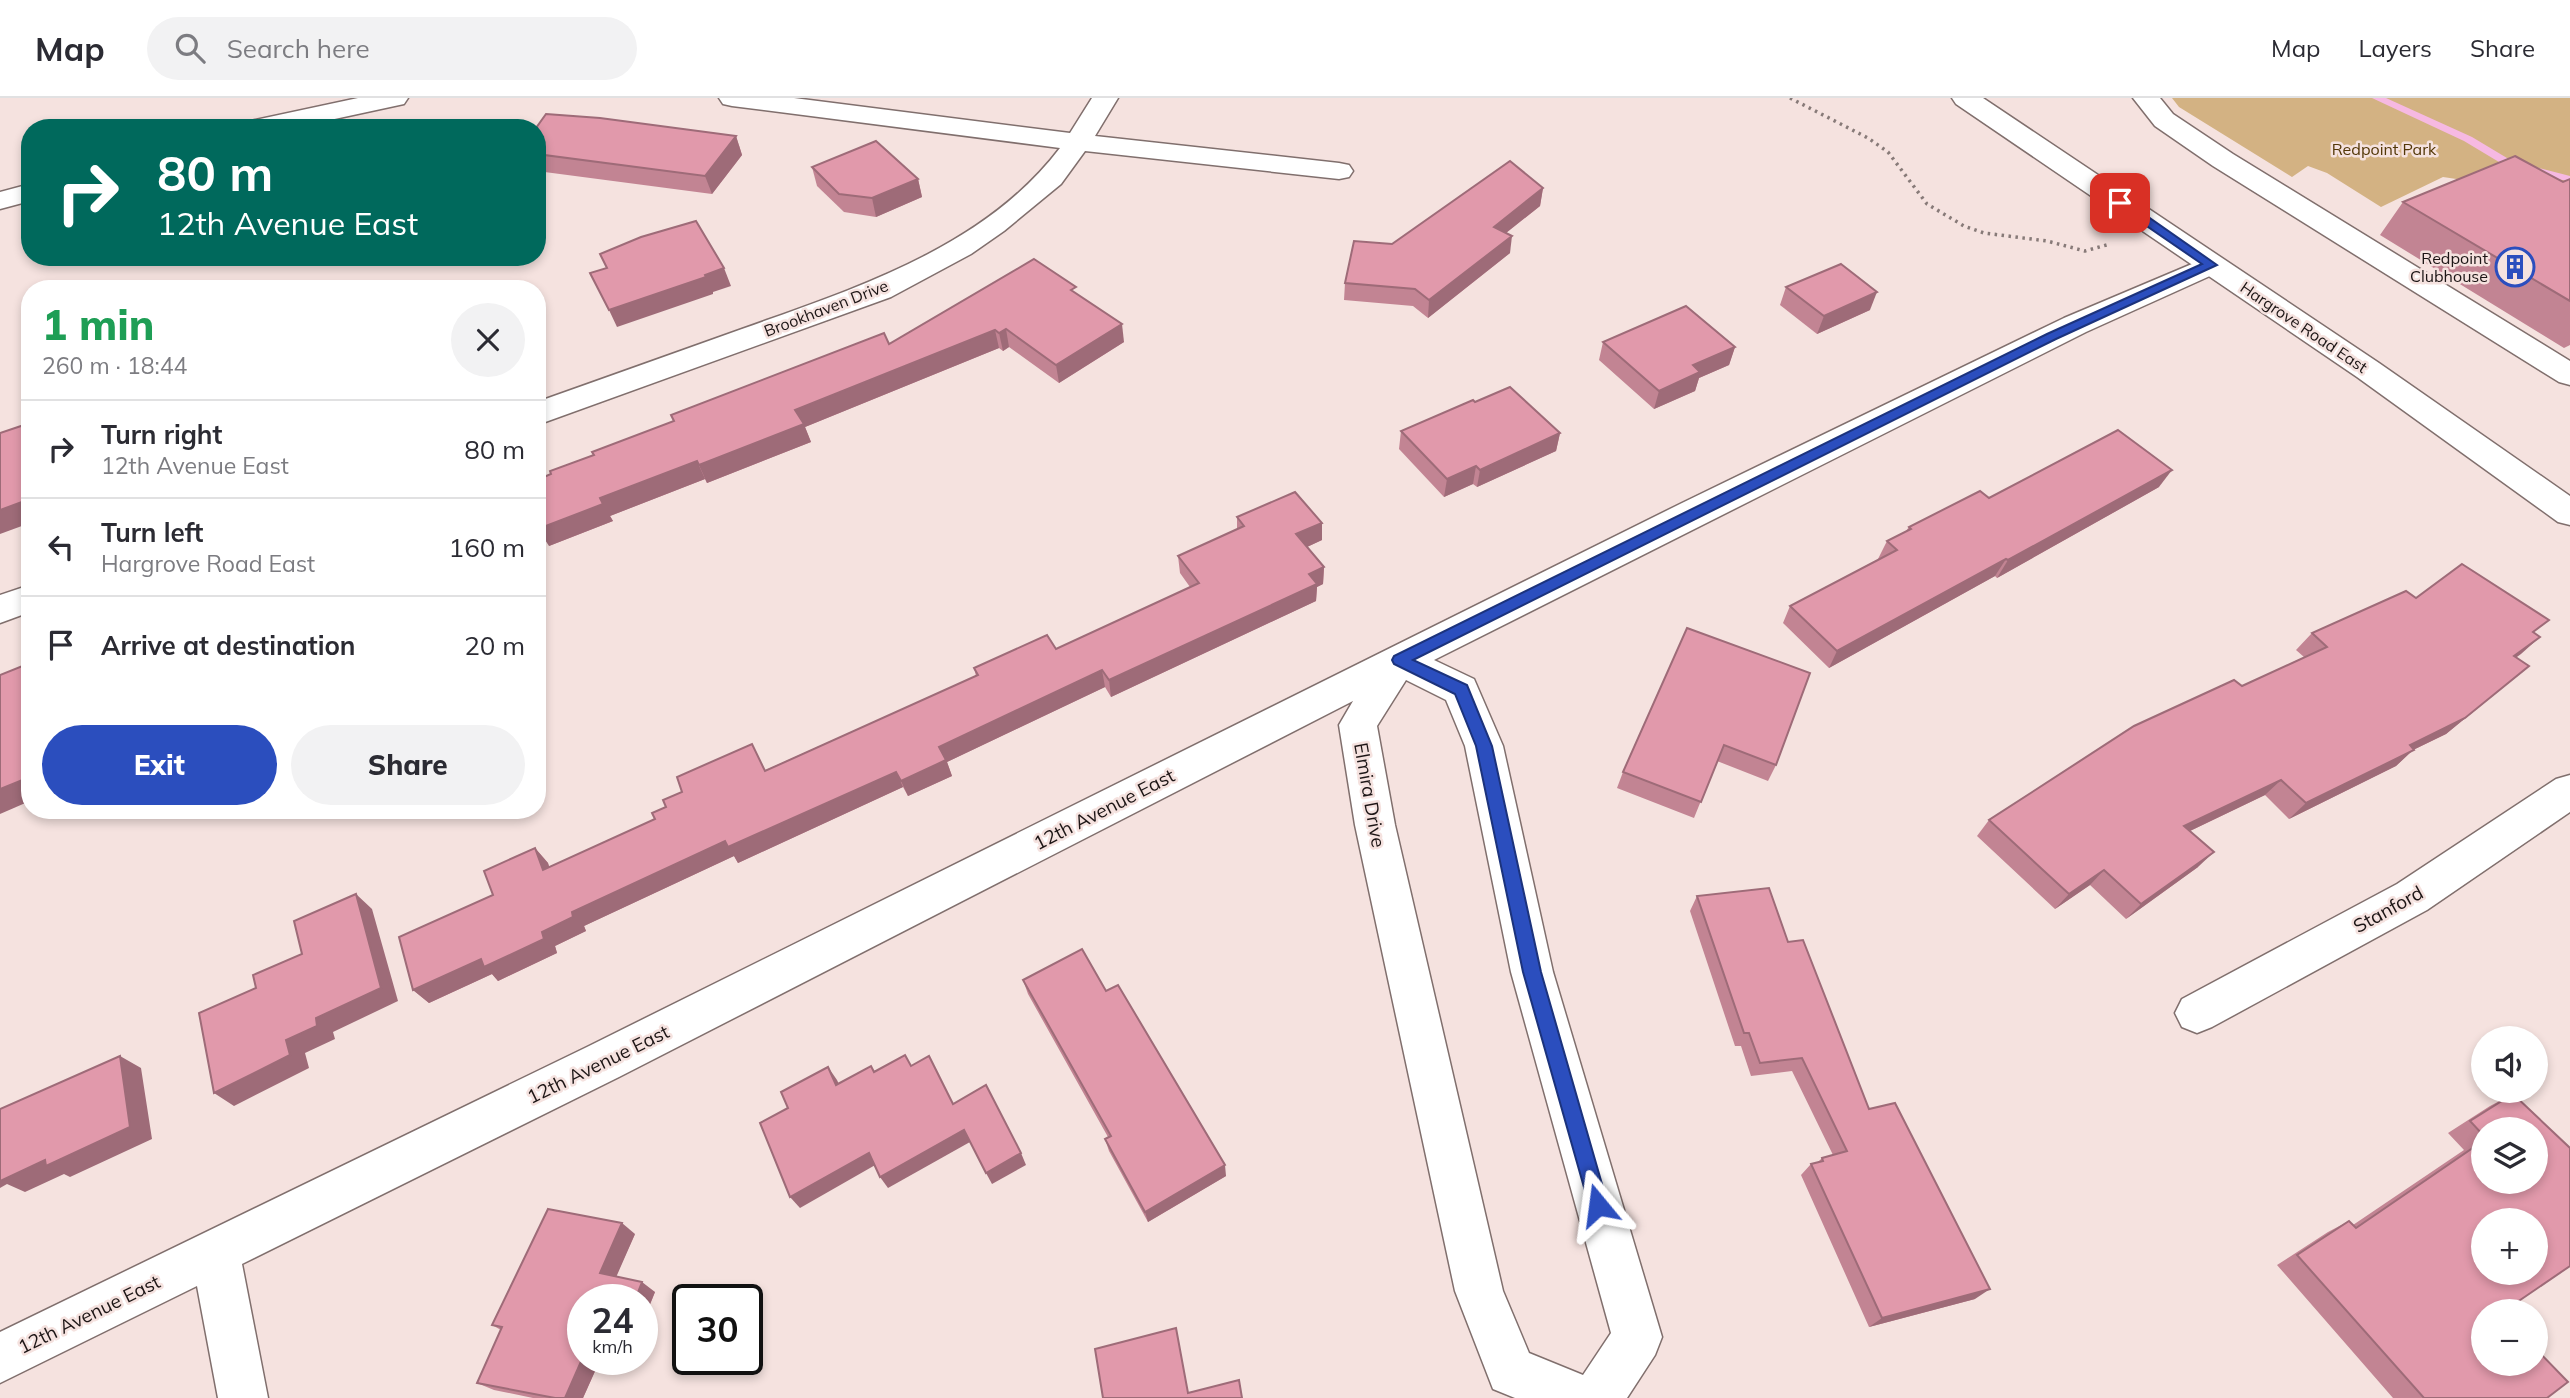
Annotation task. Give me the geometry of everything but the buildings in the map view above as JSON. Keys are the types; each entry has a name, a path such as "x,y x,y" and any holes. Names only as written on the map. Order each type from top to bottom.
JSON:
{"street":[{"path":"297,119 395,98"},
{"path":"732,98 1078,142 1339,171"},
{"name":"Brookhaven Drive","path":"546,411 880,290 961,248 994,225 1051,178 1078,142 1105,98"},
{"name":"Hargrove Road East","path":"1965,98 2368,370 2570,513"},
{"path":"2146,98 2164,120 2223,160 2570,375"},
{"path":"0,201 21,195"},
{"name":"12th Avenue East","path":"0,1358 603,1062 1399,660 2063,331 2211,265"},
{"path":"0,609 21,601"},
{"path":"1399,660 1461,690 1484,746 1532,972 1637,1338 1598,1398"},
{"name":"Elmira Drive","path":"1399,660 1358,725 1375,825 1479,1291 1511,1371 1576,1398"},
{"name":"Stanford","path":"2197,1013 2412,897 2570,792"},
{"path":"215,1252 243,1398"}],"path":[{"path":"1790,98 1867,138 1888,152 1927,204 1964,226 1996,235 2047,241 2085,251 2110,244"}],"green space":[{"name":"Redpoint Park","path":"2172,98 2570,98 2570,196 2443,177 2381,207 2327,173 2308,166 2292,177 2179,107"}],"waterway":[{"path":"2377,98 2468,139 2508,163 2570,179"}],"place":[{"name":"Redpoint Clubhouse","path":"2515,267"}],"route":[{"path":"1598,1205 1532,972 1484,746 1461,690 1399,660 2051,337 2211,265 2120,203"}]}
